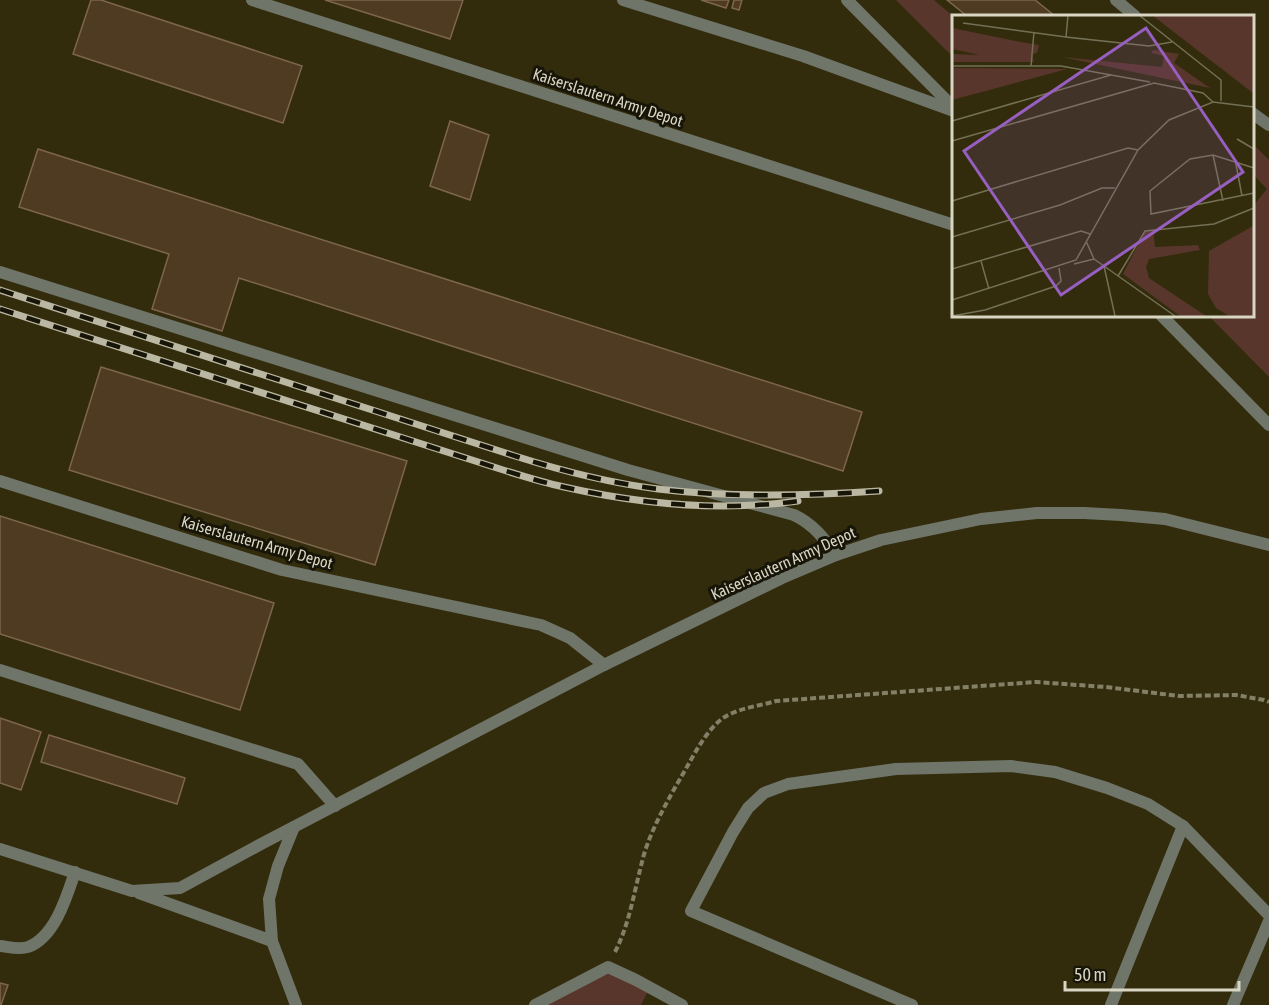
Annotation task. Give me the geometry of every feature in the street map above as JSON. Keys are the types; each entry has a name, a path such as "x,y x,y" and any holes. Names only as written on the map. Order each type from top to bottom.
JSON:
{"lane":[{"name":"Kaiserslautern Army Depot","path":"252,0 952,224"},
{"path":"623,0 803,56 952,108"},
{"path":"847,0 952,107"},
{"path":"1116,0 1134,15"},
{"path":"1254,114 1269,125"},
{"path":"0,272 628,470 794,515 819,532 836,555"},
{"path":"1162,316 1269,425"},
{"name":"Kaiserslautern Army Depot","path":"0,481 282,570 542,625 570,638 604,665"},
{"name":"Kaiserslautern Army Depot","path":"0,849 132,891 180,888 604,665 782,578 836,555 880,540 981,519 1036,513 1112,514 1165,519 1269,545"},
{"path":"0,670 298,764 335,806"},
{"path":"912,1005 691,911 733,832 748,808 764,793 788,784 896,769 1011,766 1055,772 1148,804 1183,825 1269,915"},
{"path":"1111,1005 1183,825"},
{"path":"294,827 278,866 269,899 272,941 296,1005"},
{"path":"0,946 20,948 29,946 43,936 65,903 75,872"},
{"path":"132,891 272,941"},
{"path":"1233,1005 1269,921"},
{"path":"535,1005 608,967 682,1005"}],"path":[{"path":"608,967 625,927 646,850 665,804 711,730 724,717 741,710 776,701 1036,682 1106,687 1179,696 1236,695 1269,702"}],"shaded area":[{"path":"896,0 934,0 952,15 952,56"},
{"path":"1254,145 1269,160 1269,377 1209,316 1254,316 1254,205 1267,189 1254,175"},
{"path":"608,967 650,987 641,1005 535,1005"}],"building":[{"path":"91,0 101,0 302,66 283,123 73,54"},
{"path":"325,0 463,0 450,39"},
{"path":"701,0 729,0 726,8"},
{"path":"734,0 742,0 739,10 732,8"},
{"path":"947,0 1035,0 1054,15 966,15"},
{"path":"450,121 489,135 470,200 430,186"},
{"path":"38,149 862,412 843,471 239,278 222,331 152,309 169,254 19,207"},
{"path":"101,367 407,461 375,565 69,470"},
{"path":"0,516 274,603 240,710 0,634"},
{"path":"0,718 41,732 21,790 0,783"},
{"path":"49,735 185,778 177,804 41,762"},
{"path":"0,983 8,985 1,1005 0,1005"}],"railway":[{"path":"0,290 515,456 586,476 640,486 713,494 796,495 879,491"},
{"path":"0,309 555,485 622,498 680,505 739,506 798,501"}]}
